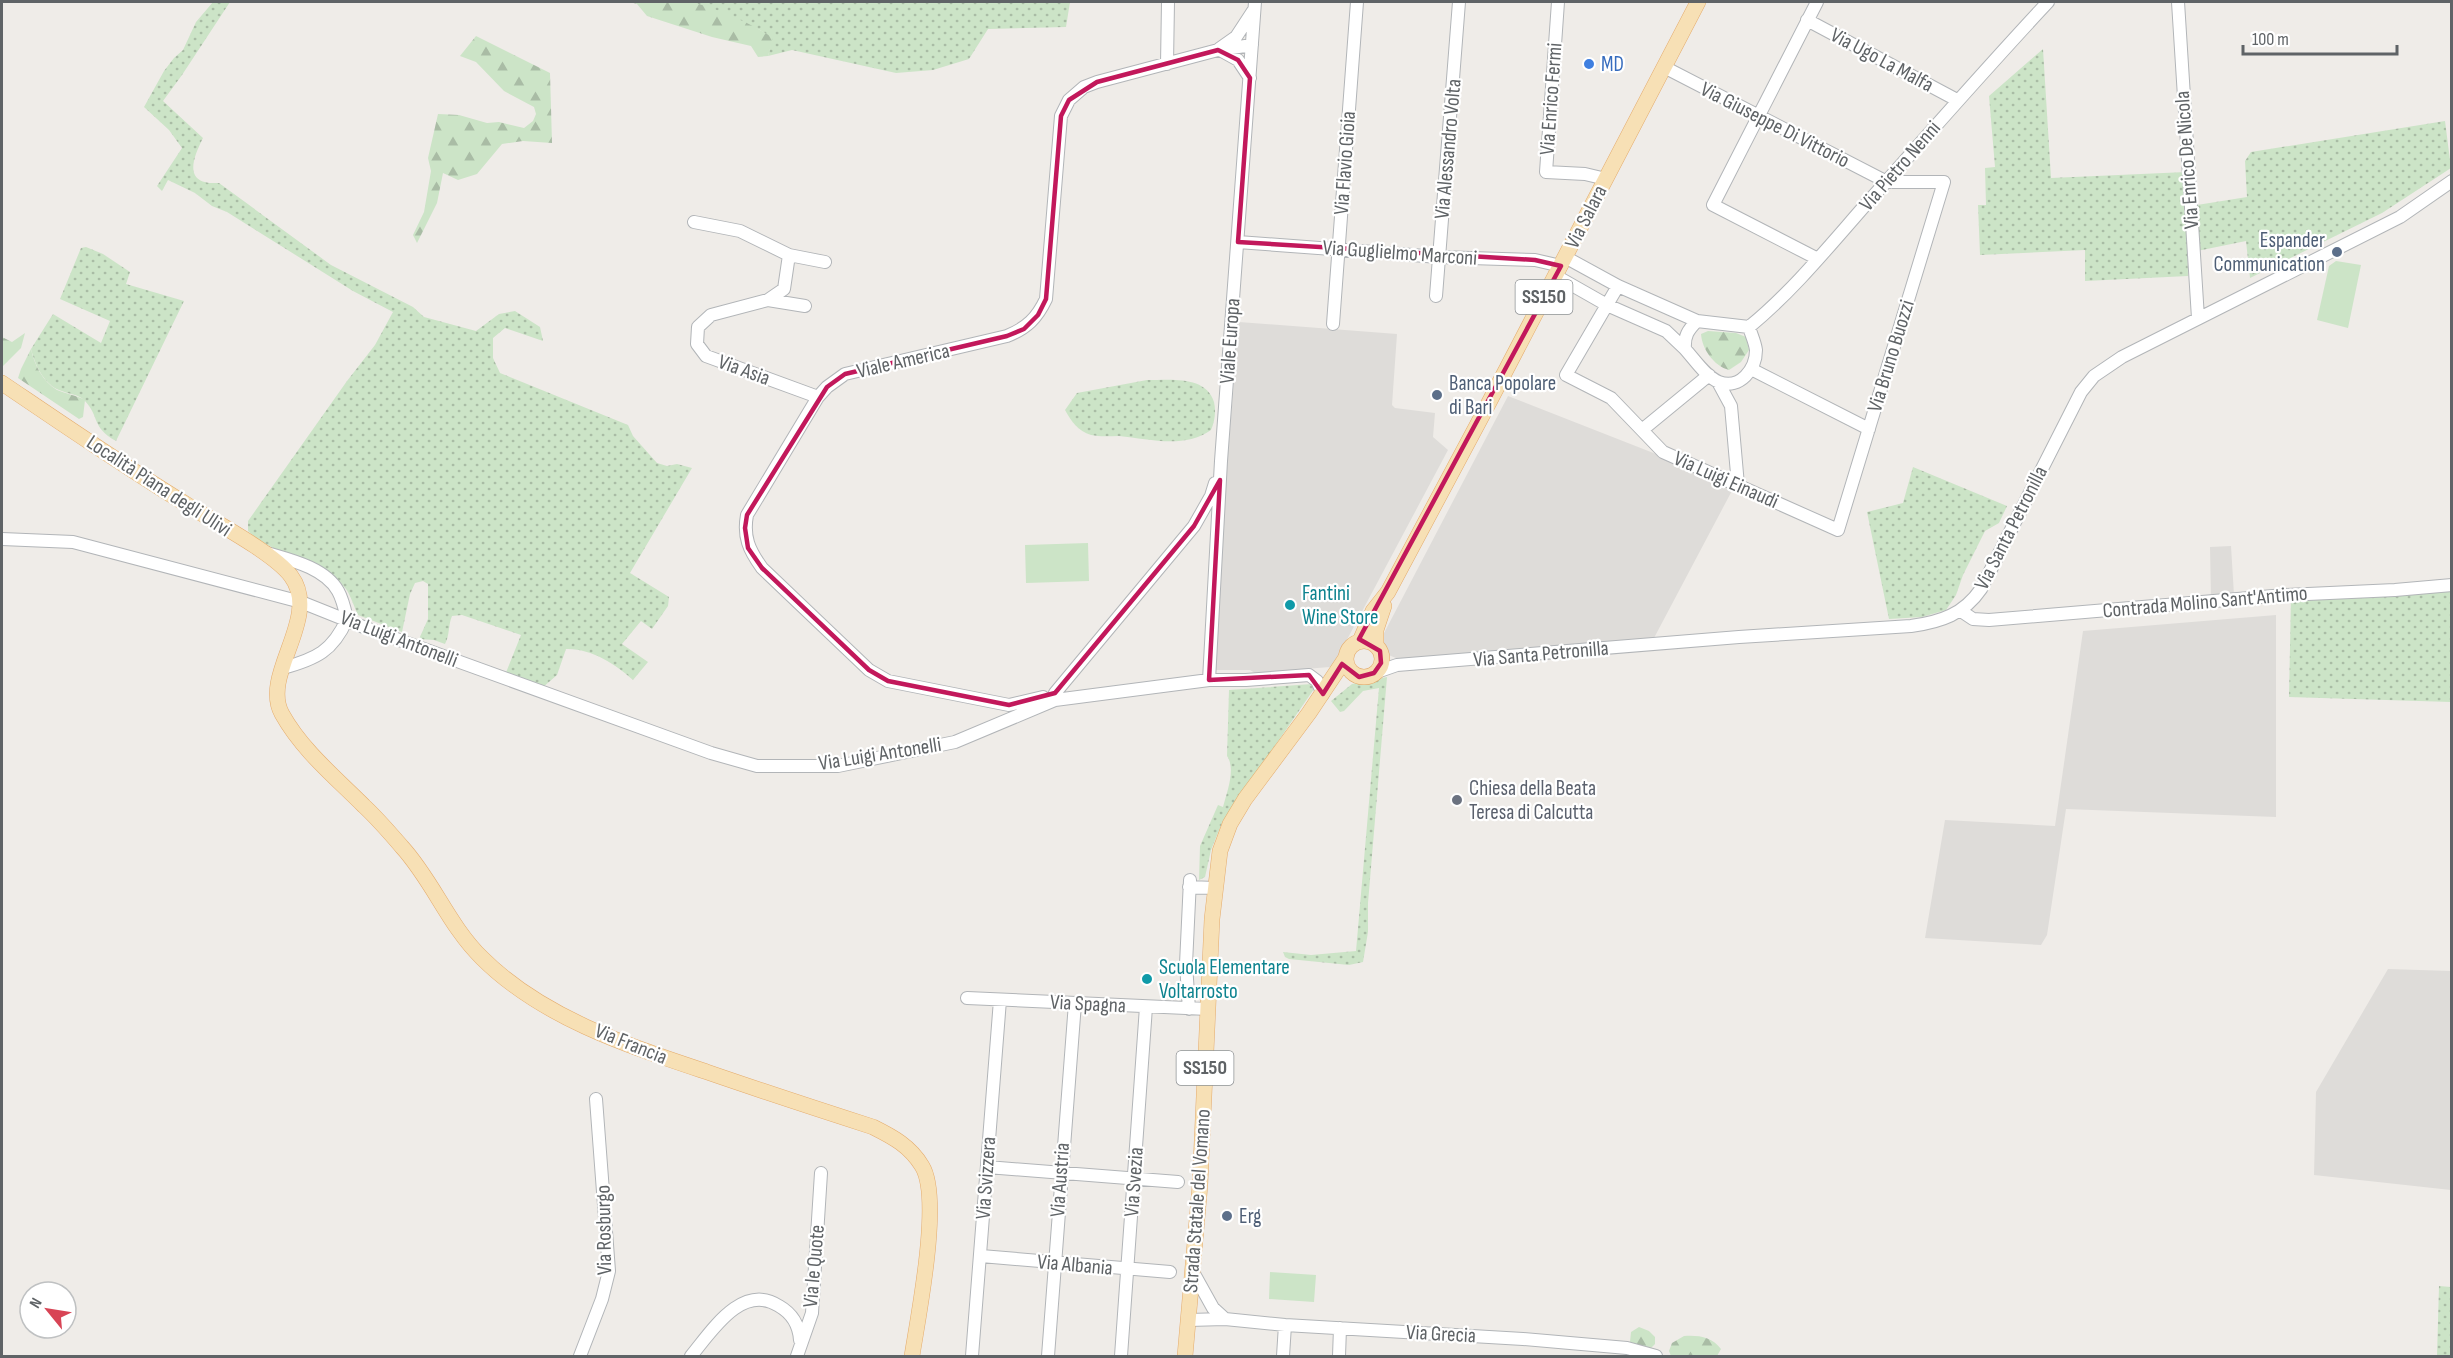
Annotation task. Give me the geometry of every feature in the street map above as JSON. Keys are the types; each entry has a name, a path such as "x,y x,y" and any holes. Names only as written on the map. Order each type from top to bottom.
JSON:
{"main road":[{"name":"Via Salara","path":"1379,652 1376,630 1388,592 1698,2"},
{"name":"Località Piana degli Ulivi","path":"2,383 142,477 262,552 292,577 301,602"},
{"name":"Via Salara","path":"1360,641 1373,610 1388,592"},
{"path":"283,668 294,637 301,602"},
{"path":"1360,641 1371,643 1379,652 1379,669 1374,673 1365,677 1349,670 1346,659 1349,648 1360,641"},
{"name":"Strada Statale del Vomano","path":"1185,1356 1193,1272 1214,888 1220,851 1236,813 1346,659"},
{"name":"Via Francia","path":"283,668 277,691 279,710 311,755 367,808 420,867 459,933 509,982 566,1016 628,1045 873,1127 897,1139 913,1152 924,1168 930,1191 927,1253 912,1356"},
{"path":"1326,689 1354,674"}],"street":[{"path":"1167,64 1168,2"},
{"name":"Via Flavio Gioia","path":"1333,324 1357,2"},
{"name":"Via Alessandro Volta","path":"1436,296 1459,2"},
{"name":"Via Enrico Fermi","path":"1558,2 1546,172 1585,174 1606,179"},
{"path":"1817,2 1713,205 1818,259"},
{"name":"Via Pietro Nenni","path":"1749,327 1767,312 1818,259 1957,100 2048,2"},
{"name":"Via Enrico De Nicola","path":"2178,2 2198,318"},
{"path":"1250,78 1238,60 1218,50 1243,28 1255,4"},
{"name":"Viale Europa","path":"1209,680 1221,461 1255,4"},
{"name":"Via Ugo La Malfa","path":"1807,20 1957,100"},
{"name":"Viale America","path":"1055,696 1009,705 888,681 869,670 762,568 748,548 745,528 747,515 818,397 845,374 1007,336 1024,329 1038,315 1046,299 1061,116 1069,100 1084,87 1218,50 1252,45"},
{"name":"Via Giuseppe Di Vittorio","path":"1664,67 1887,182"},
{"name":"Via Santa Petronilla","path":"1374,673 1397,665 1739,637 1911,626 1950,618 1973,601 1981,589 2069,411 2081,392 2106,366 2400,216 2451,181"},
{"name":"Via Bruno Buozzi","path":"1838,530 1944,182 1887,182"},
{"path":"694,222 740,231 789,255 825,261"},
{"name":"Via Guglielmo Marconi","path":"1238,242 1439,256 1535,260 1560,266"},
{"path":"768,300 784,289 789,255"},
{"path":"1560,266 1618,286 1697,321 1749,327 1756,347 1751,369 1737,382 1729,384 1713,378"},
{"path":"1560,266 1607,305 1666,331 1713,378 1731,406 1737,485"},
{"path":"1607,305 1618,286"},
{"name":"Via Asia","path":"805,306 768,300 711,315 698,327 697,344 706,356 818,397"},
{"name":"Via Luigi Einaudi","path":"1607,305 1566,375 1611,398 1663,452 1838,530"},
{"path":"1685,349 1688,329 1697,321"},
{"path":"1751,369 1869,429"},
{"path":"1642,430 1713,378"},
{"path":"1055,696 1194,526 1211,496 1221,461"},
{"path":"2,539 73,542 301,602"},
{"path":"262,552 294,560 328,580 338,590 347,619 338,639 321,653 283,668"},
{"name":"Contrada Molino Sant'Antimo","path":"1960,611 1973,619 1989,620 2285,595 2451,585"},
{"name":"Via Luigi Antonelli","path":"301,602 375,632 702,750 757,766 838,766 955,742 1055,696 1209,680 1246,680 1309,675 1326,689"},
{"path":"1379,652 1397,665"},
{"path":"1189,1009 1186,963 1190,884 1214,888"},
{"name":"Via Spagna","path":"968,998 1208,1009"},
{"name":"Via Svizzera","path":"972,1356 1000,1000"},
{"name":"Via Austria","path":"1048,1356 1060,1172 1075,1003"},
{"name":"Via Svezia","path":"1121,1356 1146,1007"},
{"name":"Via Rosburgo","path":"580,1356 602,1299 609,1271 596,1099"},
{"path":"987,1167 1178,1182"},
{"name":"Via le Quote","path":"799,1352 812,1313 821,1173"},
{"name":"Via Albania","path":"981,1256 1170,1272"},
{"path":"1193,1272 1213,1308 1225,1319"},
{"path":"691,1356 727,1314 744,1302 757,1300 770,1300 792,1316 799,1326 799,1352"},
{"path":"1190,1303 1213,1308"},
{"name":"Via Grecia","path":"1189,1320 1225,1319 1286,1325 1522,1339 1627,1348 1656,1356"},
{"path":"1283,1356 1286,1325"},
{"path":"1338,1356 1340,1328"}],"highlighted area":[{"path":"1218,50 1238,60 1250,78 1238,242 1535,260 1561,266 1359,639 1380,651 1381,663 1374,673 1359,677 1342,664 1323,694 1309,675 1209,680 1220,480 1194,526 1055,693 1009,705 888,681 869,670 762,568 748,548 745,528 747,515 827,387 845,374 1007,336 1024,329 1038,315 1046,299 1061,116 1069,100 1097,82"}],"shaded area":[{"path":"1239,322 1397,334 1392,405 1395,408 1435,413 1433,437 1448,450 1334,664 1330,667 1255,673 1250,670 1216,670 1214,663 1223,514"},
{"path":"1508,396 1735,485 1654,638 1412,658 1396,658 1386,654 1382,647 1382,637"},
{"path":"2231,546 2234,595 2211,597 2210,547"},
{"path":"2276,615 2276,817 2066,809 2047,935 2041,945 1925,938 1945,820 2055,826 2083,631"},
{"path":"2388,969 2451,971 2451,1190 2314,1175 2316,1092"}],"green space":[{"path":"213,2 230,2 163,101 203,138 193,170 200,180 219,183 331,265 413,307 424,317 476,331 499,314 515,311 540,327 543,341 505,328 493,338 493,358 500,373 628,425 633,436 657,463 667,466 677,464 692,468 630,573 669,597 668,606 652,629 641,621 622,644 648,662 633,680 602,658 575,649 566,649 557,675 542,688 505,675 521,635 462,615 452,616 445,644 434,640 419,639 428,619 428,584 423,581 415,583 410,594 402,632 358,615 348,592 336,578 312,564 271,547 248,531 248,521 375,345 393,312 353,291 227,212 212,206 195,193 168,180 162,191 157,186 182,148 169,130 144,107 164,71 183,50 196,22"},
{"path":"630,2 691,2 722,12 773,38 768,56 758,57 751,46 712,37 647,16 637,4"},
{"path":"690,2 1070,2 1066,27 988,29 969,59 933,70 896,73 792,50 768,56 772,38 760,30"},
{"path":"476,36 550,73 552,143 523,141 502,144 477,174 458,180 443,173 437,203 417,243 413,235 424,212 431,171 428,158 438,114 459,115 487,123 499,122 524,128 533,121 536,114 534,107 504,91 476,62 460,56"},
{"path":"2043,49 2051,178 2186,172 2188,276 2085,281 2085,250 1980,255 1978,205 1986,205 1985,168 1995,167 1989,96"},
{"path":"2445,121 2451,168 2382,213 2250,278 2246,241 2197,251 2197,205 2247,197 2245,161 2251,152"},
{"path":"86,247 103,254 130,272 126,284 184,301 116,441 99,426 90,407 83,399 59,390 45,379 31,349 53,314 101,343 110,321 60,299 81,248"},
{"path":"2336,261 2361,265 2348,328 2317,320 2329,266"},
{"path":"1708,331 1736,333 1746,337 1749,350 1741,362 1729,370 1718,365 1706,351 1702,340 1701,334"},
{"path":"25,333 21,348 2,367 2,337 12,342"},
{"path":"31,349 34,361 52,387 85,400 83,417 79,419 18,378"},
{"path":"1147,380 1186,381 1203,387 1210,393 1215,405 1211,430 1201,436 1178,441 1094,436 1072,422 1065,410 1077,393"},
{"path":"1913,467 2007,506 1999,523 1985,531 1963,575 1956,595 1946,610 1922,617 1889,619 1867,512 1903,503"},
{"path":"1088,543 1089,581 1026,583 1025,545"},
{"path":"2450,589 2451,702 2289,697 2291,597"},
{"path":"1387,677 1368,903 1368,932 1363,962 1349,965 1289,959 1283,952 1311,955 1356,951 1379,688 1363,691 1344,711 1340,712 1331,701 1352,684"},
{"path":"1312,684 1316,686 1222,823 1211,850 1205,877 1199,880 1200,846 1218,805 1223,807 1230,781 1231,767 1227,756 1229,690"},
{"path":"1270,1272 1316,1275 1314,1302 1269,1299"},
{"path":"2439,1286 2451,1287 2451,1356 2437,1356"},
{"path":"1639,1327 1649,1331 1655,1337 1655,1344 1651,1348 1636,1347 1630,1342 1631,1332"},
{"path":"1684,1336 1705,1338 1714,1342 1721,1349 1717,1356 1671,1356 1669,1351 1672,1343"}],"place":[{"name":"MD","path":"1589,64"},
{"name":"Espander Communication","path":"2337,252"},
{"name":"Banca Popolare di Bari","path":"1437,395"},
{"name":"Fantini Wine Store","path":"1290,605"},
{"name":"Chiesa della Beata Teresa di Calcutta","path":"1457,800"},
{"name":"Scuola Elementare Voltarrosto","path":"1147,979"},
{"name":"Erg","path":"1227,1216"}]}
